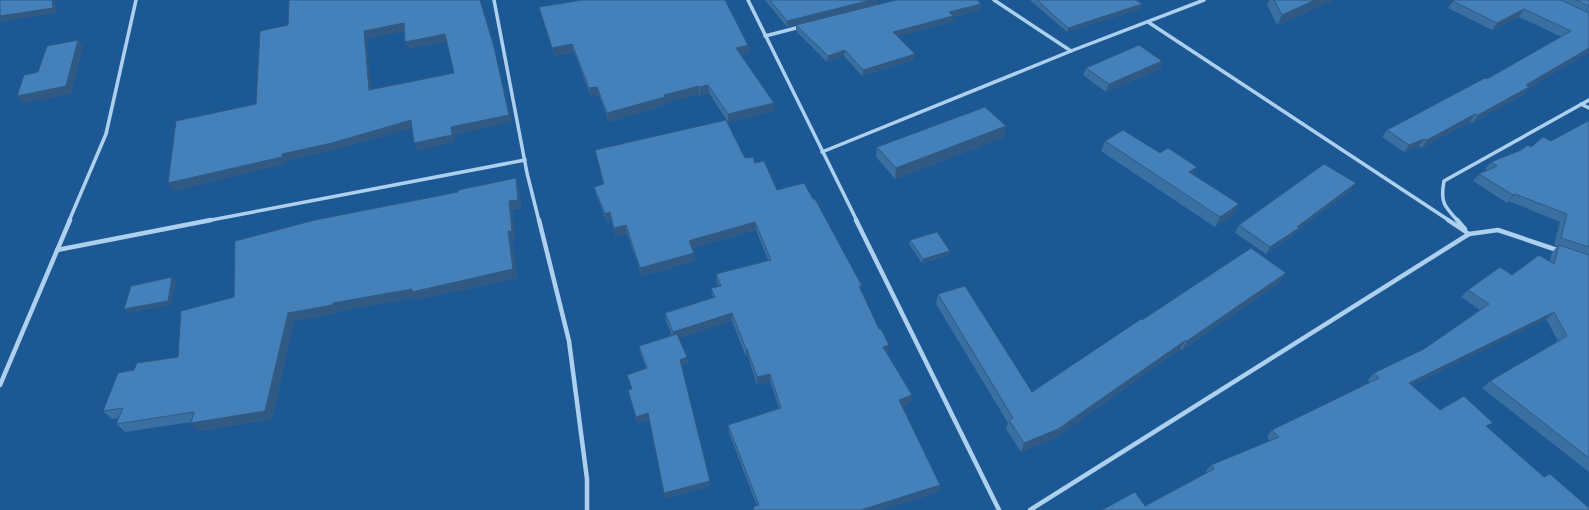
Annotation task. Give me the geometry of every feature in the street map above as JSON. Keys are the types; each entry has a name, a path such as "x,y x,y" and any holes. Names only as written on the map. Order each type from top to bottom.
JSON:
{"street":[{"path":"0,385 106,134 136,0"},
{"path":"494,0 525,160 569,341 587,479 587,510"},
{"path":"748,0 998,510"},
{"path":"994,0 1071,51"},
{"path":"822,152 1071,51 1204,0"},
{"path":"1148,22 1469,234"},
{"path":"765,36 802,26"},
{"path":"1469,234 1448,210 1441,196 1444,181 1589,100"},
{"path":"1581,104 1589,108"},
{"path":"57,250 525,160"},
{"path":"1030,510 1469,234 1498,230 1568,254"}],"building":[{"path":"0,0 52,0 53,8 0,16"},
{"path":"289,0 480,0 494,47 509,115 451,127 452,135 414,143 411,120 332,143 282,154 282,157 168,183 176,121 256,104 260,31 288,25","holes":["404,23 405,42 445,34 454,73 369,90 364,31"]},
{"path":"582,0 725,0 748,45 736,48 774,103 728,114 708,85 664,95 665,97 607,113 597,87 589,88 572,44 552,48 539,7"},
{"path":"770,0 871,0 787,21"},
{"path":"896,0 977,0 981,4 949,12 953,16 893,32 915,54 863,70 845,50 828,56 796,25"},
{"path":"1037,0 1136,0 1142,4 1068,28"},
{"path":"1274,0 1315,0 1282,15"},
{"path":"1561,0 1589,13 1589,48 1526,85 1529,87 1478,115 1475,114 1427,140 1424,139 1409,145 1387,130 1485,78 1487,79 1571,31 1524,9 1497,23 1453,1"},
{"path":"1576,0 1589,0 1589,6"},
{"path":"78,40 66,86 17,96 24,75 38,72 47,46"},
{"path":"1139,45 1162,61 1109,84 1086,68"},
{"path":"985,107 1006,126 896,168 877,147"},
{"path":"726,120 745,158 753,157 755,163 764,161 777,190 804,183 813,199 815,199 862,286 859,286 879,329 881,329 889,345 883,347 912,395 899,400 940,485 861,510 754,510 753,507 759,505 728,425 781,408 770,374 757,377 732,313 673,332 665,313 715,297 711,288 721,286 716,274 771,260 755,222 689,241 694,253 640,268 626,225 614,228 610,212 605,214 594,187 604,184 595,150"},
{"path":"1588,121 1589,247 1561,238 1567,214 1515,194 1513,195 1479,174 1497,166 1491,162 1521,150 1528,145 1531,147 1543,137 1551,141"},
{"path":"1123,130 1160,153 1168,148 1197,167 1189,172 1239,204 1220,217 1105,141"},
{"path":"1324,164 1356,183 1297,227 1299,228 1270,247 1239,225"},
{"path":"516,178 518,200 509,201 512,231 508,231 513,269 412,292 412,289 333,303 332,305 288,313 265,411 191,423 194,412 116,424 123,408 103,411 118,373 134,370 137,363 178,357 181,311 234,297 235,241 315,220 458,192 458,190"},
{"path":"937,232 950,251 923,259 910,240"},
{"path":"1559,245 1589,255 1589,458 1490,381 1567,336 1554,312 1409,383 1440,410 1464,396 1493,423 1486,426 1544,477 1550,474 1589,508 1589,510 1102,510 1135,492 1145,506 1214,469 1211,465 1279,437 1272,430 1379,378 1374,373 1424,349 1489,304 1468,290 1500,267 1512,275 1539,255 1554,264"},
{"path":"1251,248 1286,273 1058,429 1024,443 1009,420 1013,418 938,294 965,286 1032,392"},
{"path":"172,277 168,301 124,309 131,286"},
{"path":"677,334 687,357 680,360 710,481 664,493 648,413 636,417 628,390 632,389 627,375 647,368 639,346"}]}
